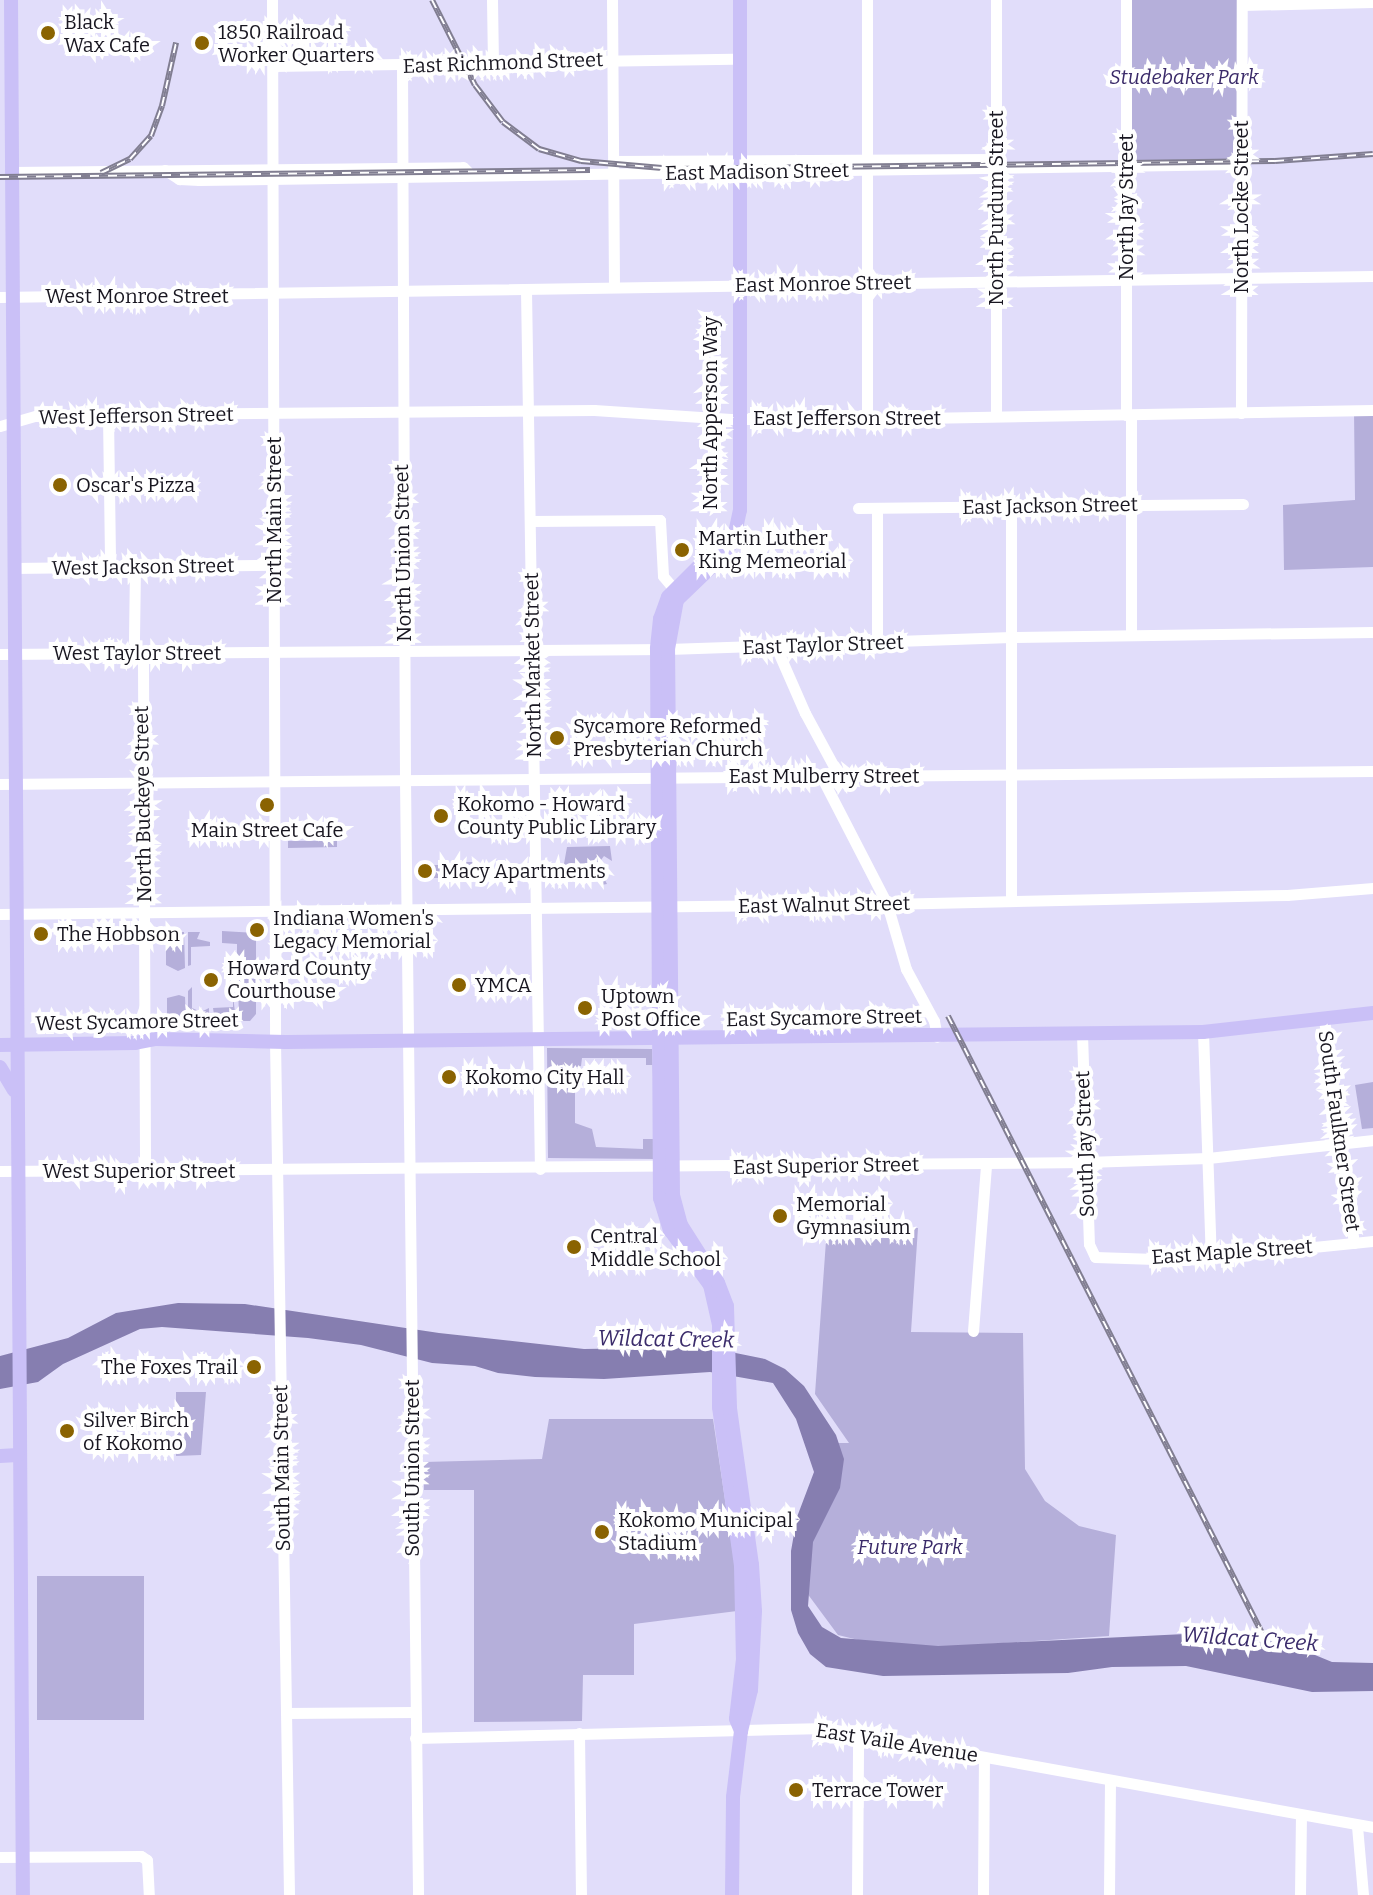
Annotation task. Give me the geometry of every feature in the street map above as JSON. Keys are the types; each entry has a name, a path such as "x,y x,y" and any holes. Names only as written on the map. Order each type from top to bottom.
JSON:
{"main road":[{"path":"11,0 12,172 6,297 6,424 13,568 7,654 7,784 16,913 16,1328 23,1895"},
{"name":"North Apperson Way","path":"676,593 718,563 734,538 740,510 735,419 733,0"},
{"name":"North Apperson Way","path":"735,168 740,0"},
{"path":"676,593 660,619 664,778 665,1218 710,1285 724,1326 724,1403 741,1566 743,1659 736,1719 741,1731 733,1797 732,1895"},
{"name":"East Sycamore Street","path":"275,1041 937,1037 1203,1032 1373,1013"},
{"name":"West Sycamore Street","path":"0,1045 275,1041"},
{"path":"0,1067 17,1094"},
{"path":"0,1456 18,1455"}],"street":[{"name":"North Main Street","path":"272,0 275,1041"},
{"path":"492,0 493,61"},
{"path":"612,0 614,287"},
{"path":"867,0 867,419"},
{"name":"North Purdum Street","path":"996,0 996,416"},
{"name":"North Jay Street","path":"1126,0 1131,635"},
{"path":"1242,2 1373,2"},
{"name":"North Locke Street","path":"1241,413 1242,2"},
{"name":"East Richmond Street","path":"273,66 733,59"},
{"name":"North Union Street","path":"402,65 408,1041"},
{"name":"East Madison Street","path":"613,161 735,168"},
{"name":"East Madison Street","path":"12,172 167,170 183,180 402,173 613,175 867,165 1241,164"},
{"name":"East Monroe Street","path":"273,295 1373,276"},
{"name":"North Market Street","path":"526,290 540,1169"},
{"name":"West Monroe Street","path":"6,297 273,295"},
{"name":"East Jefferson Street","path":"274,414 594,410 735,419 867,419 1373,410"},
{"name":"West Jefferson Street","path":"6,424 36,416 274,414"},
{"path":"108,415 110,567"},
{"name":"East Jackson Street","path":"858,508 1243,504"},
{"path":"1011,506 1011,901"},
{"path":"877,508 877,643"},
{"path":"531,521 660,520 663,576 676,593"},
{"name":"West Jackson Street","path":"13,568 274,565"},
{"name":"North Buckeye Street","path":"135,567 134,641 140,653 143,783 145,1171"},
{"name":"East Taylor Street","path":"274,652 776,647 1011,637 1373,632"},
{"path":"776,647 805,713 839,776"},
{"name":"West Taylor Street","path":"7,654 274,652"},
{"name":"East Mulberry Street","path":"7,784 1373,771"},
{"path":"821,776 887,904 906,969 934,1021 937,1037"},
{"name":"East Walnut Street","path":"0,914 887,904 1287,895 1373,888"},
{"name":"South Faulkner Street","path":"1324,1019 1354,1243"},
{"path":"1203,1032 1211,1257"},
{"name":"South Jay Street","path":"1082,1034 1089,1244 1092,1254"},
{"name":"South Main Street","path":"275,1041 289,1895"},
{"name":"South Union Street","path":"408,1041 418,1895"},
{"name":"East Superior Street","path":"277,1171 1086,1162 1208,1158 1373,1140"},
{"path":"973,1331 986,1164"},
{"name":"West Superior Street","path":"0,1171 277,1171"},
{"name":"East Maple Street","path":"1092,1254 1106,1259 1211,1257 1373,1241"},
{"path":"286,1713 414,1712"},
{"name":"East Vaile Avenue","path":"415,1738 825,1728 1301,1817 1373,1827"},
{"path":"857,1895 858,1732"},
{"path":"579,1733 581,1895"},
{"path":"983,1895 984,1757"},
{"path":"1109,1895 1110,1781"},
{"path":"1300,1895 1301,1817"},
{"path":"1357,1826 1363,1895"},
{"path":"0,1857 145,1857 149,1895"}],"green space":[{"name":"Studebaker Park","path":"1126,0 1242,0 1242,162 1126,162"},
{"path":"1373,410 1373,567 1284,570 1283,505 1355,500 1354,411"},
{"path":"288,841 337,841 337,847 288,848"},
{"path":"610,846 612,861 604,856 601,860 601,872 607,884 601,885 596,876 580,867 572,867 572,876 562,875 567,847"},
{"path":"466,862 473,862 473,882 440,882 440,878 434,878 434,865 466,865"},
{"path":"222,931 256,933 256,976 237,977 237,944 222,943"},
{"path":"173,932 184,932 185,968 178,971 166,965 166,938"},
{"path":"188,932 200,932 197,939 210,942 210,946 191,947 191,965 188,966"},
{"path":"238,979 256,979 256,1014 250,1021 239,1021"},
{"path":"192,987 192,1008 201,1012 209,1008 209,1021 188,1021 188,991"},
{"path":"233,995 236,1021 215,1021 213,1008 233,1007"},
{"path":"185,997 186,1020 173,1020 167,1015 167,998"},
{"path":"547,1048 652,1049 653,1065 646,1065 646,1058 582,1058 581,1066 575,1067 575,1123 592,1129 596,1147 643,1149 643,1139 653,1139 653,1076 656,1159 548,1158"},
{"path":"1373,1082 1373,1128 1362,1129 1355,1085"},
{"name":"Future Park","path":"827,1227 918,1228 911,1332 1023,1333 1025,1469 1045,1501 1079,1526 1116,1535 1109,1636 899,1650 838,1635 801,1585 827,1443 849,1443 815,1394"},
{"path":"176,1392 206,1392 201,1455 176,1456"},
{"name":"Kokomo Municipal Stadium","path":"549,1419 713,1419 736,1574 737,1611 634,1624 634,1675 583,1675 582,1721 474,1722 474,1490 424,1490 424,1462 542,1459"},
{"path":"37,1576 144,1576 144,1720 37,1720"}],"shaded area":[{"path":"178,1303 245,1304 439,1333 584,1349 706,1347 765,1359 785,1369 804,1386 836,1435 844,1459 840,1488 813,1542 808,1606 822,1627 841,1638 938,1646 1185,1634 1239,1643 1281,1641 1332,1662 1373,1663 1373,1691 1312,1692 1186,1666 1112,1667 1068,1673 883,1676 826,1667 810,1654 798,1633 791,1610 791,1551 797,1517 814,1472 796,1419 773,1383 710,1372 604,1379 535,1377 498,1373 475,1366 432,1363 361,1345 162,1327 140,1329 63,1364 38,1382 0,1389 0,1356 68,1338 116,1313"}],"railway":[{"path":"432,0 475,85 503,122 539,149 581,161 674,169 1275,161 1373,154"},
{"path":"101,173 130,159 151,136 162,106 176,43"},
{"path":"0,177 590,170"},
{"path":"948,1016 1264,1637"}],"place":[{"name":"Black Wax Cafe","path":"48,33"},
{"name":"1850 Railroad Worker Quarters","path":"202,43"},
{"name":"Oscar's Pizza","path":"60,485"},
{"name":"Martin Luther King Memeorial","path":"682,550"},
{"name":"Sycamore Reformed Presbyterian Church","path":"557,738"},
{"name":"Main Street Cafe","path":"267,805"},
{"name":"Kokomo - Howard County Public Library","path":"441,816"},
{"name":"Macy Apartments","path":"425,871"},
{"name":"Indiana Women's Legacy Memorial","path":"257,930"},
{"name":"The Hobbson","path":"41,934"},
{"name":"Howard County Courthouse","path":"211,980"},
{"name":"YMCA","path":"459,985"},
{"name":"Uptown Post Office","path":"585,1008"},
{"name":"Kokomo City Hall","path":"449,1077"},
{"name":"Memorial Gymnasium","path":"780,1216"},
{"name":"Central Middle School","path":"574,1247"},
{"name":"The Foxes Trail","path":"254,1367"},
{"name":"Silver Birch of Kokomo","path":"67,1431"},
{"name":"Kokomo Municipal Stadium","path":"602,1532"},
{"name":"Terrace Tower","path":"796,1790"}],"water label":[{"name":"Wildcat Creek","path":"666,1339"},
{"name":"Wildcat Creek","path":"1250,1639"}]}
